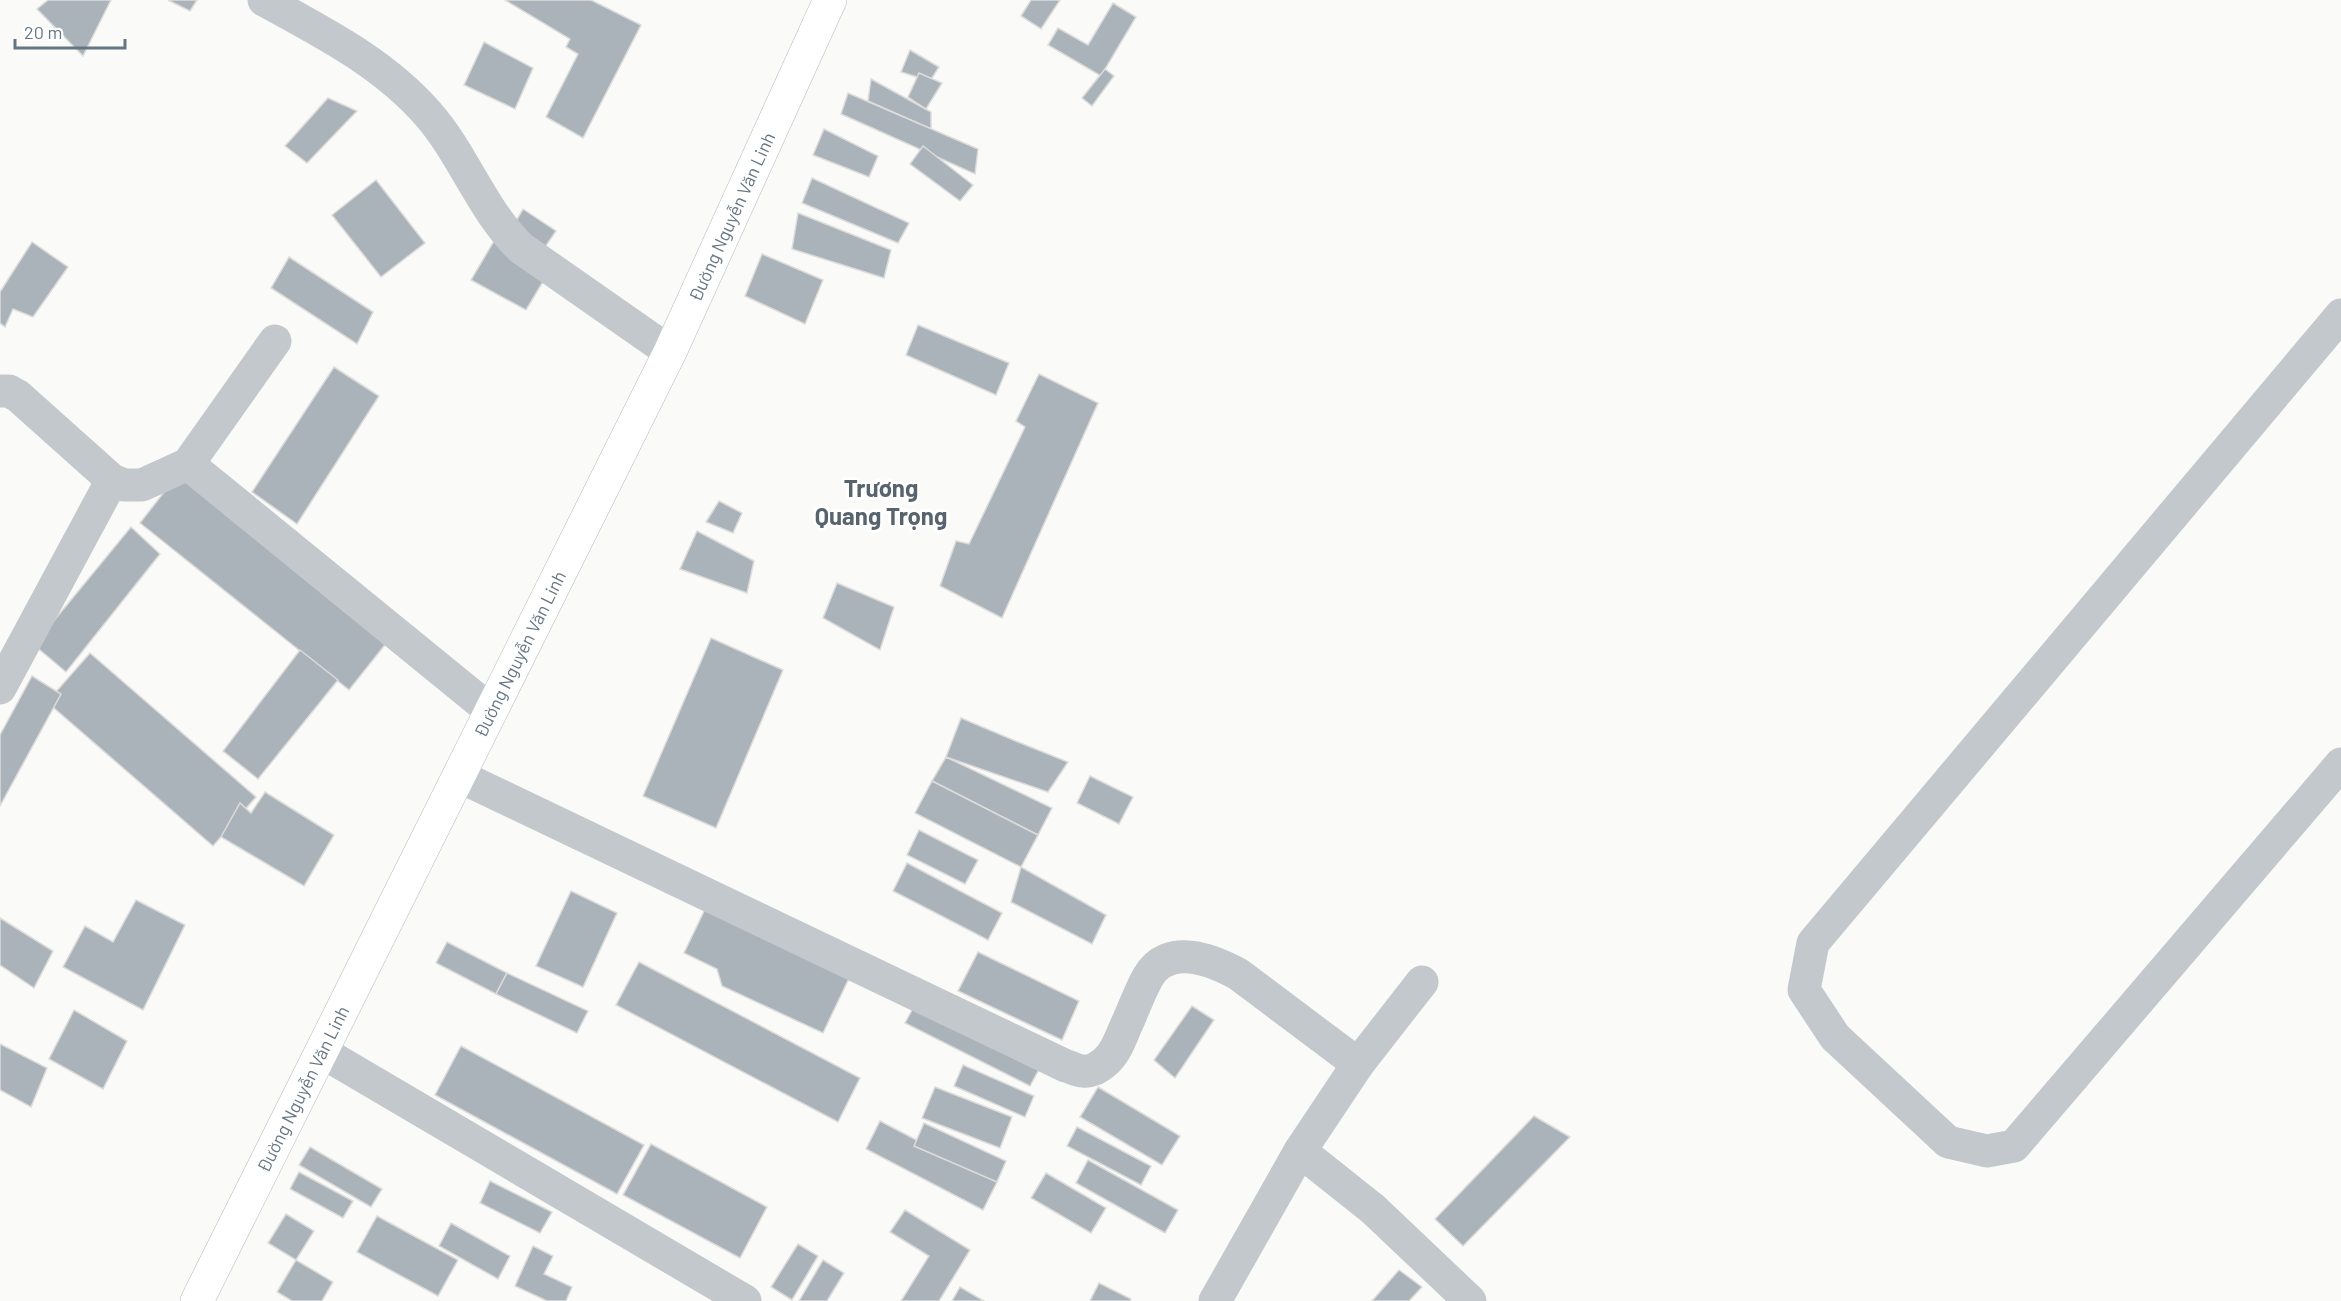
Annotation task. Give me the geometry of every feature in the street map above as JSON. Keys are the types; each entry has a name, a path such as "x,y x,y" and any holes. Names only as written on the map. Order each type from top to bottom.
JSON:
{"main road":[{"name":"Đường Nguyễn Văn Linh","path":"197,1301 670,352 830,0"}],"street":[{"path":"264,0 347,46 394,81 428,113 451,144 488,209 515,242 670,352"},
{"path":"2341,315 1813,943 1804,990 1835,1037 1948,1142 1988,1151 2014,1146 2341,764"},
{"path":"0,391 9,391 18,396 112,480 124,485 142,484 188,464 275,341"},
{"path":"188,464 490,710"},
{"path":"0,688 112,480"},
{"path":"459,776 1082,1071 1095,1070 1108,1059 1118,1044 1149,975 1165,961 1180,957 1197,957 1218,963 1238,974 1359,1064"},
{"path":"1215,1301 1300,1151 1359,1064 1422,982"},
{"path":"322,1052 745,1301"},
{"path":"1300,1151 1372,1209 1470,1301"}],"building":[{"path":"48,0 111,0 83,56 37,9"},
{"path":"168,0 197,0 190,11"},
{"path":"505,0 591,0 641,25 583,138 546,117 578,54 566,47 570,39"},
{"path":"1031,0 1060,0 1041,29 1021,16"},
{"path":"1113,3 1136,17 1101,76 1048,45 1058,28 1088,45"},
{"path":"484,42 533,68 515,109 464,85"},
{"path":"910,50 939,67 930,81 901,72"},
{"path":"1105,69 1114,76 1092,106 1082,98"},
{"path":"919,73 942,83 926,109 908,97"},
{"path":"871,79 931,112 931,129 868,101"},
{"path":"848,93 978,149 975,174 841,114"},
{"path":"328,98 357,111 307,163 285,146"},
{"path":"824,129 878,156 869,177 813,155"},
{"path":"923,146 973,185 960,201 910,164"},
{"path":"812,178 909,223 898,243 802,203"},
{"path":"376,180 425,243 381,277 332,215"},
{"path":"523,209 556,231 543,250 512,228"},
{"path":"798,213 891,250 884,278 792,249"},
{"path":"494,241 547,275 526,310 471,280"},
{"path":"32,242 68,267 33,317 13,309 5,327 0,323 0,292"},
{"path":"762,254 823,280 805,324 745,296"},
{"path":"289,257 373,312 357,344 271,288"},
{"path":"918,325 1009,363 996,395 906,355"},
{"path":"334,367 379,396 297,524 252,492"},
{"path":"1039,374 1098,403 1002,618 940,586 956,541 969,544 1025,427 1016,421"},
{"path":"182,469 392,636 349,690 140,523"},
{"path":"719,501 742,513 733,533 706,522"},
{"path":"131,527 160,554 66,672 34,645"},
{"path":"697,531 754,561 747,593 680,569"},
{"path":"837,583 894,607 880,650 823,618"},
{"path":"711,638 783,670 716,828 643,796"},
{"path":"300,650 338,680 258,779 223,751"},
{"path":"90,653 256,797 213,846 47,702"},
{"path":"32,676 61,694 0,806 0,735"},
{"path":"961,718 1068,762 1048,792 946,757"},
{"path":"946,757 1052,808 1038,835 932,781"},
{"path":"1090,776 1133,797 1119,824 1077,803"},
{"path":"932,781 1038,835 1021,867 915,813"},
{"path":"265,792 334,835 304,886 221,837 240,803 251,813"},
{"path":"919,830 978,860 965,884 907,855"},
{"path":"907,863 1002,913 988,940 893,891"},
{"path":"1021,867 1106,915 1092,944 1011,902"},
{"path":"571,891 617,913 583,987 536,966"},
{"path":"136,900 185,925 143,1010 63,967 85,926 113,942"},
{"path":"708,903 852,972 823,1033 722,986 717,969 684,953"},
{"path":"0,918 53,951 34,988 0,965"},
{"path":"447,942 507,973 496,994 436,963"},
{"path":"978,952 1079,1001 1062,1040 958,991"},
{"path":"639,962 860,1078 838,1122 616,1005"},
{"path":"507,973 588,1011 577,1033 496,994"},
{"path":"919,997 1044,1060 1030,1086 905,1023"},
{"path":"1192,1006 1214,1020 1175,1078 1154,1060"},
{"path":"74,1010 127,1041 103,1089 49,1059"},
{"path":"0,1044 47,1068 31,1107 0,1090"},
{"path":"461,1046 644,1145 617,1194 435,1095"},
{"path":"963,1065 1034,1096 1025,1117 954,1086"},
{"path":"935,1087 1012,1117 1000,1148 922,1118"},
{"path":"1098,1087 1180,1136 1162,1165 1080,1117"},
{"path":"1534,1116 1570,1137 1463,1246 1435,1219"},
{"path":"880,1121 997,1182 983,1210 866,1149"},
{"path":"924,1123 1006,1161 997,1182 914,1146"},
{"path":"1077,1127 1151,1166 1141,1185 1067,1146"},
{"path":"651,1144 767,1207 740,1258 623,1195"},
{"path":"310,1147 382,1189 371,1207 299,1165"},
{"path":"1088,1160 1178,1210 1165,1233 1076,1183"},
{"path":"299,1172 353,1201 343,1218 290,1189"},
{"path":"1046,1173 1106,1208 1091,1233 1031,1198"},
{"path":"490,1181 552,1212 540,1233 480,1203"},
{"path":"905,1210 970,1250 939,1301 901,1301 929,1256 890,1232"},
{"path":"286,1214 314,1231 296,1260 268,1243"},
{"path":"377,1216 458,1260 438,1296 357,1252"},
{"path":"451,1223 510,1256 498,1279 439,1246"},
{"path":"798,1244 818,1256 792,1300 771,1287"},
{"path":"533,1246 553,1256 544,1274 572,1287 566,1301 547,1301 515,1286"},
{"path":"296,1260 333,1282 322,1301 292,1301 277,1292"},
{"path":"823,1260 844,1273 827,1301 799,1301"},
{"path":"1399,1270 1422,1287 1409,1301 1372,1301"},
{"path":"1099,1283 1131,1299 1130,1301 1090,1301"},
{"path":"960,1287 984,1301 952,1301"}],"district":[{"name":"Trương Quang Trọng","path":"881,501"}]}
